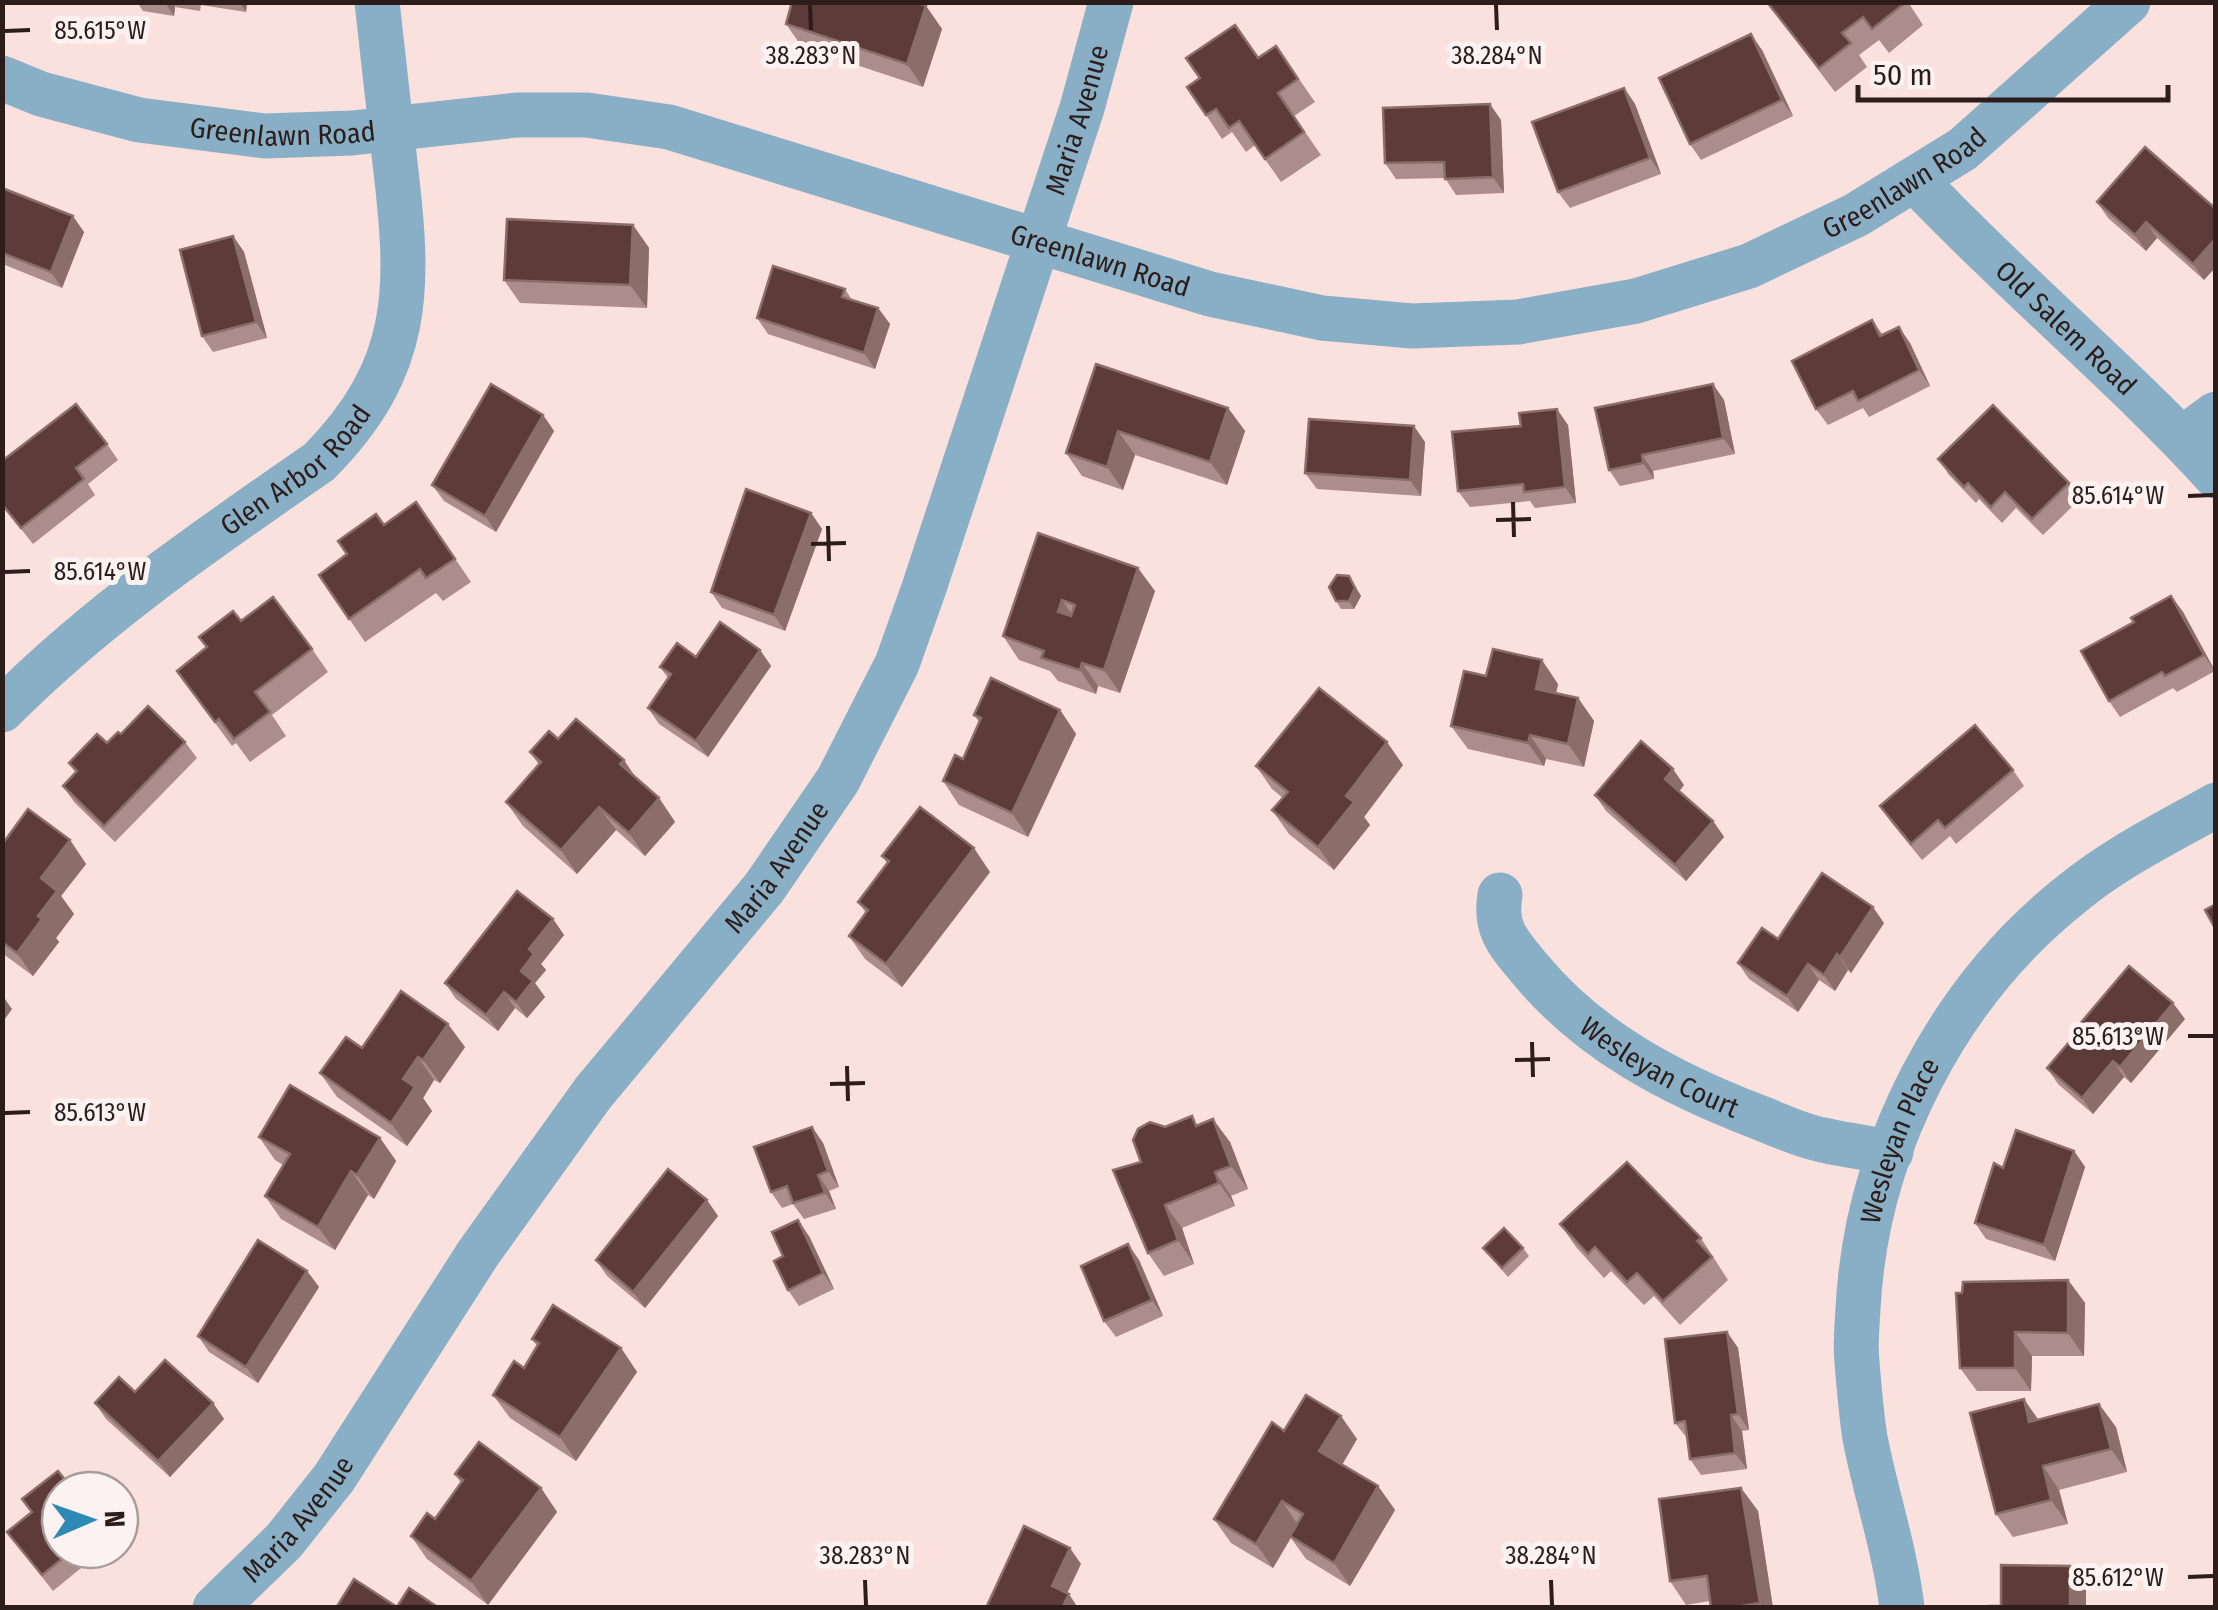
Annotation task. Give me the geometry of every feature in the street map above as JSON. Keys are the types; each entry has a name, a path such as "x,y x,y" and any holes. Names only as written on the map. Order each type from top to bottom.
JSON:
{"street":[{"name":"Glen Arbor Road","path":"2,710 52,660 146,583 319,462 343,437 374,392 396,341 405,272 377,2"},
{"name":"Maria Avenue","path":"215,1608 284,1541 334,1478 479,1252 593,1093 764,888 838,780 896,664 1082,108 1111,2"},
{"name":"Greenlawn Road","path":"2,78 41,94 138,120 265,136 587,114 668,127 1210,294 1322,318 1412,326 1518,322 1636,301 1748,266 1856,215 1963,149 2128,2"},
{"name":"Old Salem Road","path":"1916,181 1980,249 2142,398 2199,426 2216,476"},
{"name":"Wesleyan Place","path":"1902,1608 1897,1564 1865,1436 1856,1358 1868,1224 1913,1092 1962,1008 2015,945 2074,892 2125,856 2216,805"},
{"name":"Wesleyan Court","path":"1500,895 1496,916 1512,946 1543,985 1575,1018 1634,1059 1711,1099 1819,1140 1891,1152"}],"building":[{"path":"792,2 916,2 926,6 907,64 786,24"},
{"path":"1767,2 1906,2 1872,29 1863,17 1842,33 1851,43 1819,68"},
{"path":"1235,25 1258,58 1276,46 1298,79 1278,93 1304,132 1265,159 1239,121 1229,128 1216,109 1206,115 1187,87 1200,78 1186,58"},
{"path":"1751,34 1782,100 1690,144 1659,78"},
{"path":"1624,88 1650,158 1558,192 1532,122"},
{"path":"1490,104 1493,177 1445,179 1444,162 1385,163 1383,108"},
{"path":"2145,147 2216,209 2216,238 2193,264 2146,222 2135,235 2097,202"},
{"path":"2,188 73,216 51,272 2,253"},
{"path":"507,219 633,225 630,285 504,280"},
{"path":"233,236 256,322 202,336 180,250"},
{"path":"773,266 845,289 842,297 878,308 864,353 757,318"},
{"path":"1872,320 1880,336 1899,327 1919,370 1858,401 1853,391 1816,409 1792,361"},
{"path":"1096,364 1228,408 1210,462 1118,431 1107,467 1066,453"},
{"path":"491,384 543,415 485,516 432,485"},
{"path":"1713,384 1723,438 1642,455 1643,463 1609,470 1595,408"},
{"path":"76,404 107,444 76,468 84,479 21,528 2,504 2,461"},
{"path":"1993,405 2069,483 2032,519 2005,492 1991,507 1968,483 1964,487 1938,459"},
{"path":"1557,409 1565,487 1524,492 1523,484 1458,491 1452,432 1521,426 1519,413"},
{"path":"1309,419 1414,426 1410,480 1305,473"},
{"path":"746,489 811,513 774,615 711,592"},
{"path":"416,502 455,559 426,578 420,569 349,619 319,575 347,554 338,541 376,514 384,525"},
{"path":"1038,533 1138,568 1104,670 1082,663 1080,670 1041,658 1044,651 1003,636","holes":["1062,600 1075,605 1071,616 1058,612"]},
{"path":"1337,575 1349,576 1355,588 1349,601 1336,601 1329,587"},
{"path":"2171,596 2204,655 2165,676 2162,672 2109,701 2081,651"},
{"path":"273,597 312,649 255,692 270,712 234,739 219,719 215,722 177,671 207,647 199,637 233,611 241,621"},
{"path":"720,622 760,650 696,741 648,708 671,674 660,667 677,643 696,657"},
{"path":"1493,649 1542,660 1536,689 1578,698 1568,744 1530,735 1528,743 1451,726 1464,671 1486,676"},
{"path":"991,678 1060,710 1012,813 943,781 955,755 963,759 981,718 974,715"},
{"path":"1319,688 1387,742 1346,796 1354,802 1318,847 1272,810 1288,792 1256,766"},
{"path":"148,706 185,742 104,826 63,786 77,771 69,763 97,734 107,743"},
{"path":"576,719 624,760 620,764 659,798 629,833 599,807 561,850 506,802 541,762 530,752 549,731 558,739"},
{"path":"1975,725 2013,770 1945,828 1938,820 1911,844 1880,806"},
{"path":"1641,741 1673,769 1665,779 1713,821 1675,865 1595,795"},
{"path":"920,807 974,848 886,964 849,936 868,910 858,902 889,861 882,856"},
{"path":"28,809 70,840 41,878 57,891 17,953 2,942 2,840"},
{"path":"1822,873 1873,907 1824,975 1808,964 1787,996 1738,963 1762,928 1778,939"},
{"path":"517,891 553,919 529,949 534,954 521,971 533,981 516,1002 504,992 486,1015 445,983"},
{"path":"2216,904 2216,930 2205,910"},
{"path":"2129,966 2173,1003 2120,1067 2113,1061 2082,1098 2047,1068"},
{"path":"401,991 448,1024 423,1060 418,1057 403,1079 415,1087 391,1123 320,1073 346,1037 362,1048"},
{"path":"290,1085 380,1138 357,1175 351,1171 318,1227 265,1196 290,1154 259,1137"},
{"path":"1192,1116 1196,1126 1213,1119 1231,1166 1215,1172 1219,1183 1165,1205 1178,1240 1148,1253 1113,1170 1141,1162 1133,1140 1138,1129 1150,1122 1165,1127"},
{"path":"812,1127 828,1171 818,1175 825,1193 793,1203 787,1186 771,1192 754,1147"},
{"path":"2016,1130 2074,1151 2044,1245 1975,1223 1994,1163 2003,1168"},
{"path":"1627,1162 1701,1238 1697,1241 1712,1257 1663,1301 1637,1273 1627,1282 1595,1247 1588,1254 1560,1224"},
{"path":"668,1169 707,1200 633,1292 596,1260"},
{"path":"798,1220 823,1273 788,1290 774,1261 783,1256 772,1232"},
{"path":"1504,1228 1523,1248 1502,1268 1483,1248"},
{"path":"258,1240 307,1271 246,1367 198,1336"},
{"path":"1128,1244 1152,1300 1104,1321 1081,1266"},
{"path":"2068,1280 2068,1333 2015,1332 2015,1368 1960,1368 1956,1293 1962,1293 1963,1282"},
{"path":"553,1305 621,1348 560,1437 493,1395 514,1361 524,1368 539,1343 532,1339"},
{"path":"1727,1332 1738,1414 1731,1415 1735,1453 1690,1459 1685,1421 1675,1423 1665,1339"},
{"path":"165,1360 213,1403 158,1461 95,1403 119,1377 135,1392"},
{"path":"1306,1395 1341,1416 1319,1451 1378,1486 1334,1563 1290,1536 1303,1514 1282,1501 1256,1544 1214,1519 1272,1422 1284,1431"},
{"path":"2024,1399 2029,1422 2099,1404 2111,1449 2043,1466 2051,1500 1996,1514 1970,1413"},
{"path":"479,1442 541,1488 471,1581 411,1536 427,1513 435,1519 463,1480 455,1474"},
{"path":"40,1485 40,1570 48,1570 42,1575 7,1532 32,1512 22,1499"},
{"path":"1741,1488 1760,1603 1711,1608 1707,1576 1670,1581 1659,1499"},
{"path":"1024,1526 1070,1548 1052,1586 1069,1594 1062,1608 986,1608"},
{"path":"2001,1565 2070,1566 2070,1608 1989,1608 2001,1606"},
{"path":"354,1579 397,1607 409,1588 439,1608 336,1608"}]}
